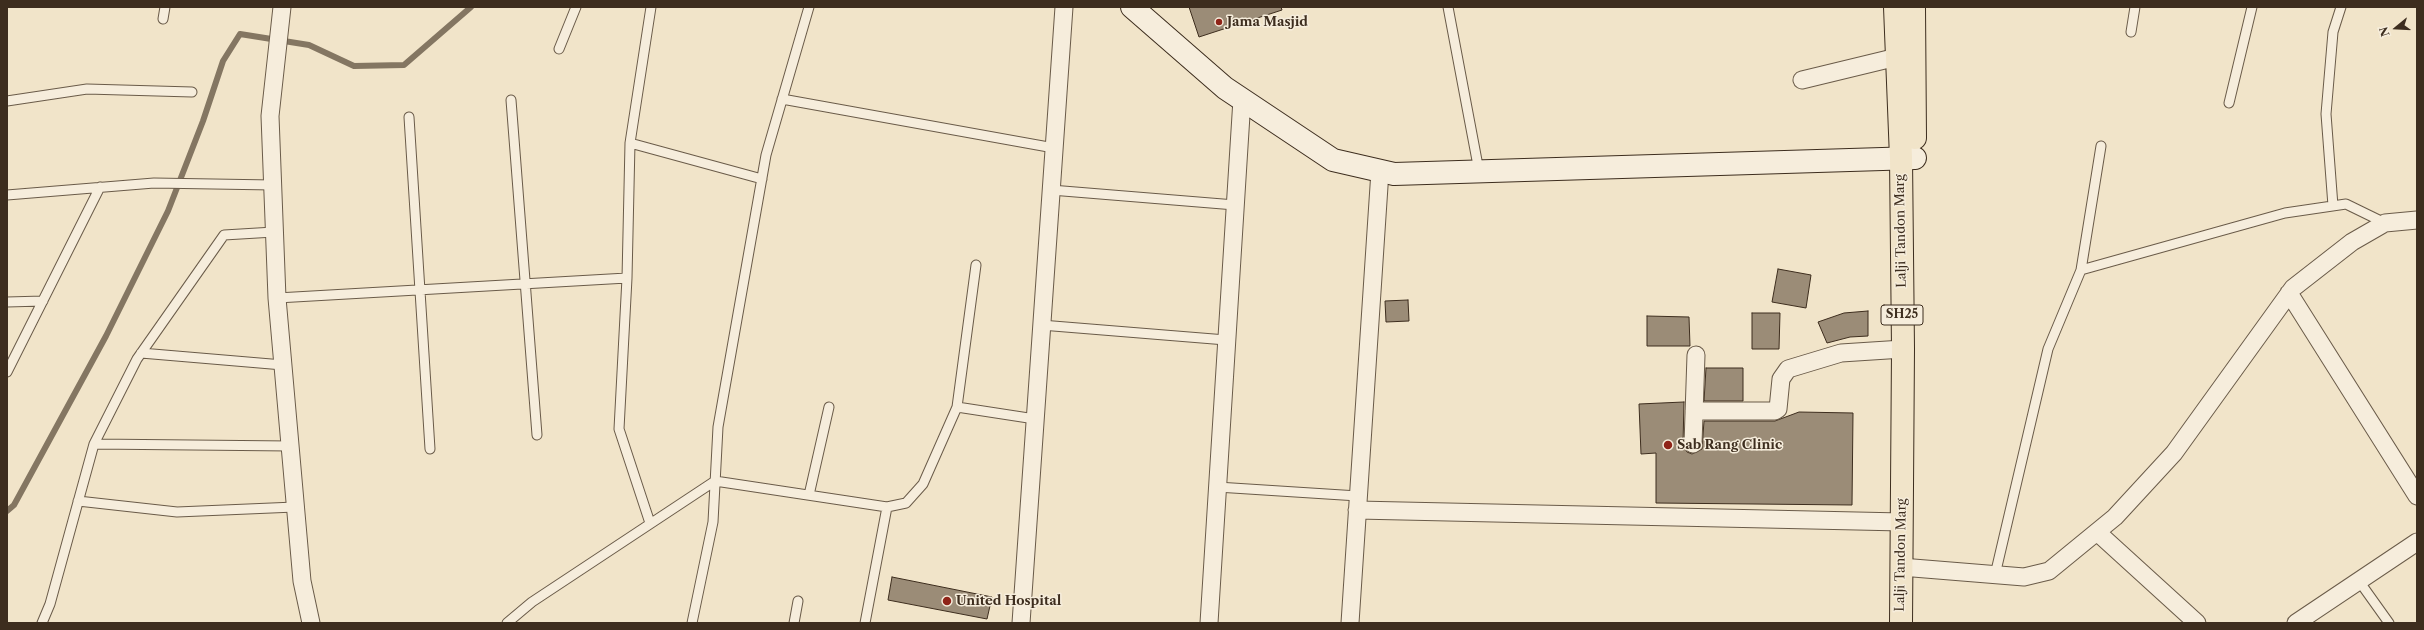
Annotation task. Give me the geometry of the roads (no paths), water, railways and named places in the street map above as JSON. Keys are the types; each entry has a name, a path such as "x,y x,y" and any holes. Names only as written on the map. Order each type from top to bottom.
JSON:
{"main road":[{"name":"Lalji Tandon Marg","path":"1895,7 1897,57 1908,158 1916,305 1907,568 1900,623"},
{"name":"Lalji Tandon Marg","path":"1913,623 1902,522 1903,350 1914,7"}],"street":[{"path":"1021,623 1064,7"},
{"path":"1132,7 1225,88 1334,160 1394,174 1908,158"},
{"path":"281,14 270,116 277,298 302,581 311,623"},
{"path":"1802,80 1897,57"},
{"path":"1209,623 1242,99"},
{"path":"1350,623 1380,171"},
{"path":"1907,568 2024,577 2049,571 2115,517 2174,454 2289,293 2352,242 2385,223 2417,220"},
{"path":"2289,293 2417,496"},
{"path":"1694,411 1775,411 1778,409 1780,379 1788,369 1841,353 1903,350"},
{"path":"1693,444 1696,355"},
{"path":"1358,503 1902,522"},
{"path":"2097,532 2197,623"},
{"path":"2296,623 2417,542"}],"lane":[{"path":"163,19 165,7"},
{"path":"559,49 576,7"},
{"path":"650,523 619,429 627,278 630,143 651,7"},
{"path":"692,623 713,522 718,427 766,155 810,7"},
{"path":"1448,7 1479,171"},
{"path":"2131,32 2135,7"},
{"path":"2229,103 2252,7"},
{"path":"2333,206 2326,114 2333,32 2341,7"},
{"path":"7,101 87,88 192,92"},
{"path":"782,99 1054,148"},
{"path":"511,100 537,435"},
{"path":"409,117 430,449"},
{"path":"630,143 762,179"},
{"path":"1995,575 2048,349 2082,270 2101,146"},
{"path":"7,195 154,183 273,185"},
{"path":"7,372 100,187"},
{"path":"1051,190 1235,205"},
{"path":"2082,270 2285,212 2346,204 2385,223"},
{"path":"42,623 50,604 94,444 141,353 224,235 274,232"},
{"path":"507,623 532,602 715,481 887,507 906,503 923,484 957,407 976,265"},
{"path":"277,298 627,278"},
{"path":"7,302 43,301"},
{"path":"1041,325 1226,340"},
{"path":"141,353 283,365"},
{"path":"809,496 829,407"},
{"path":"957,407 1035,419"},
{"path":"94,444 290,446"},
{"path":"1217,487 1358,503"},
{"path":"78,501 177,512 295,507"},
{"path":"865,623 887,507"},
{"path":"2359,581 2388,623"},
{"path":"794,623 798,601"}],"waterway":[{"path":"7,511 14,505 106,336 168,211 203,121 223,61 240,34 309,45 354,66 404,65 471,7"}],"place":[{"name":"Jama Masjid","path":"1219,22"},
{"name":"Sab Rang Clinic","path":"1668,445"},
{"name":"United Hospital","path":"947,601"}]}
